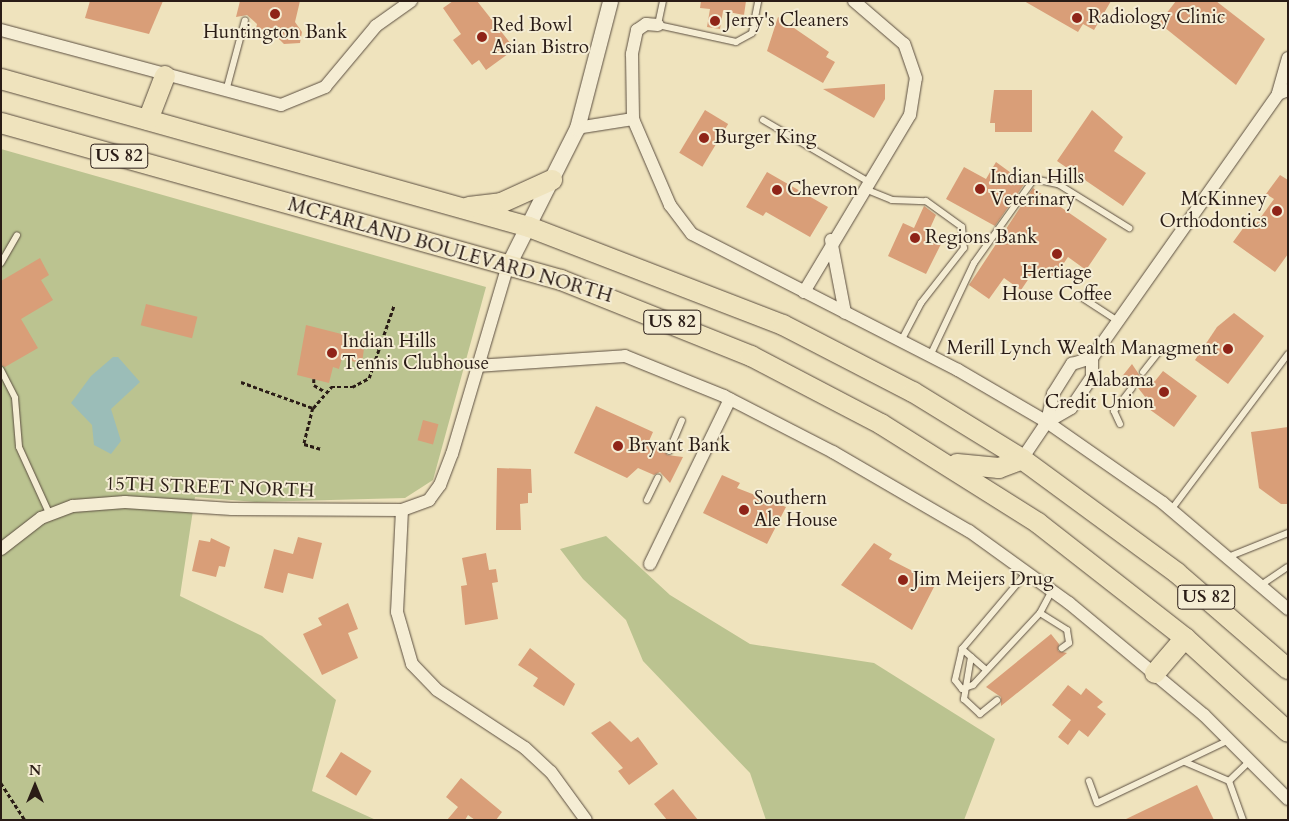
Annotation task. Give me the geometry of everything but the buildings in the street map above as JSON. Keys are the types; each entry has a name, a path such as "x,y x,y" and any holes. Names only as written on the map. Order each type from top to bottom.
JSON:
{"highway":[{"path":"148,120 165,76"},
{"name":"MCFARLAND BOULEVARD NORTH","path":"1,79 529,227 783,324 913,392 1022,459 1177,573 1288,669"},
{"name":"MCFARLAND BOULEVARD NORTH","path":"1,123 508,265 611,298 711,338 829,395 945,462 1077,552 1185,638 1288,732"},
{"path":"460,208 502,203 552,180"},
{"path":"945,462 1000,468 1022,459"},
{"path":"1154,674 1185,638"}],"street":[{"path":"1,30 226,93 281,105 305,98 325,87 376,26 411,1"},
{"path":"586,820 551,772 525,748 437,690 412,664 397,612 402,510 429,500 440,485 508,265 529,227 577,128 610,1"},
{"path":"804,292 831,240 910,115 916,78 904,44 854,1"},
{"path":"658,25 646,24 637,30 632,54 633,119 670,205 692,234 930,356 1047,422 1171,510 1288,609"},
{"path":"1047,422 1071,408 1092,377 1092,358 1283,92 1288,58"},
{"path":"577,128 633,119"},
{"path":"831,240 845,313"},
{"path":"476,366 543,365 577,356 625,356 730,399 850,462 969,531 1052,590 1154,674 1229,740 1288,799"},
{"path":"1022,459 1047,422 1053,394 1072,364 1092,358"},
{"path":"650,564 730,399"},
{"name":"15TH STREET NORTH","path":"1,549 26,528 50,515 73,506 125,502 232,509 402,510"}],"lane":[{"path":"663,1 658,25 741,42 752,33 758,1"},
{"path":"226,93 245,20"},
{"path":"763,120 892,200 926,201 962,227 964,248 921,303 901,341"},
{"path":"930,356 974,264 1034,179 1058,184 1129,228"},
{"path":"1,263 17,235"},
{"path":"1078,295 1118,321"},
{"path":"1143,372 1158,353"},
{"path":"1171,510 1288,354"},
{"path":"1,370 15,398 19,447 50,515"},
{"path":"1120,424 1114,411 1132,388"},
{"path":"669,451 682,421"},
{"path":"647,500 658,477"},
{"path":"1228,557 1288,533"},
{"path":"1261,585 1288,567"},
{"path":"997,700 980,714 964,699 962,689 956,680 962,649 1026,572"},
{"path":"962,689 986,670 1040,613 1052,590"},
{"path":"1040,613 1067,630 1069,643 1062,648"},
{"path":"962,649 986,670"},
{"path":"962,689 971,657"},
{"path":"1089,781 1097,803 1229,740"},
{"path":"1229,781 1250,761"},
{"path":"1185,762 1229,781 1243,820"}],"path":[{"path":"314,380 314,385 324,391 363,384 369,378 394,305"},
{"path":"240,382 313,408"},
{"path":"304,444 313,408 324,391"},
{"path":"300,443 321,449"},
{"path":"1,783 25,820"}],"green space":[{"path":"1,149 486,287 433,480 405,498 256,502 195,497 180,596 262,636 336,700 312,791 376,820 1,820"},
{"path":"606,536 670,595 750,644 874,663 995,739 964,820 766,820 750,773 643,661 626,620 583,579 560,549"}],"water":[{"path":"113,357 118,357 140,382 111,409 121,441 111,454 94,445 92,425 71,403 91,376"}],"place":[{"name":"Huntington Bank","path":"275,14"},
{"name":"Radiology Clinic","path":"1077,18"},
{"name":"Jerry's Cleaners","path":"715,21"},
{"name":"Red Bowl Asian Bistro","path":"482,37"},
{"name":"Burger King","path":"704,138"},
{"name":"Indian Hills Veterinary","path":"980,189"},
{"name":"Chevron","path":"777,190"},
{"name":"McKinney Orthodontics","path":"1277,211"},
{"name":"Regions Bank","path":"915,238"},
{"name":"Hertiage House Coffee","path":"1057,254"},
{"name":"Merill Lynch Wealth Managment","path":"1228,349"},
{"name":"Indian Hills Tennis Clubhouse","path":"332,353"},
{"name":"Alabama Credit Union","path":"1164,392"},
{"name":"Bryant Bank","path":"618,446"},
{"name":"Southern Ale House","path":"744,510"},
{"name":"Jim Meijers Drug","path":"903,580"}]}
